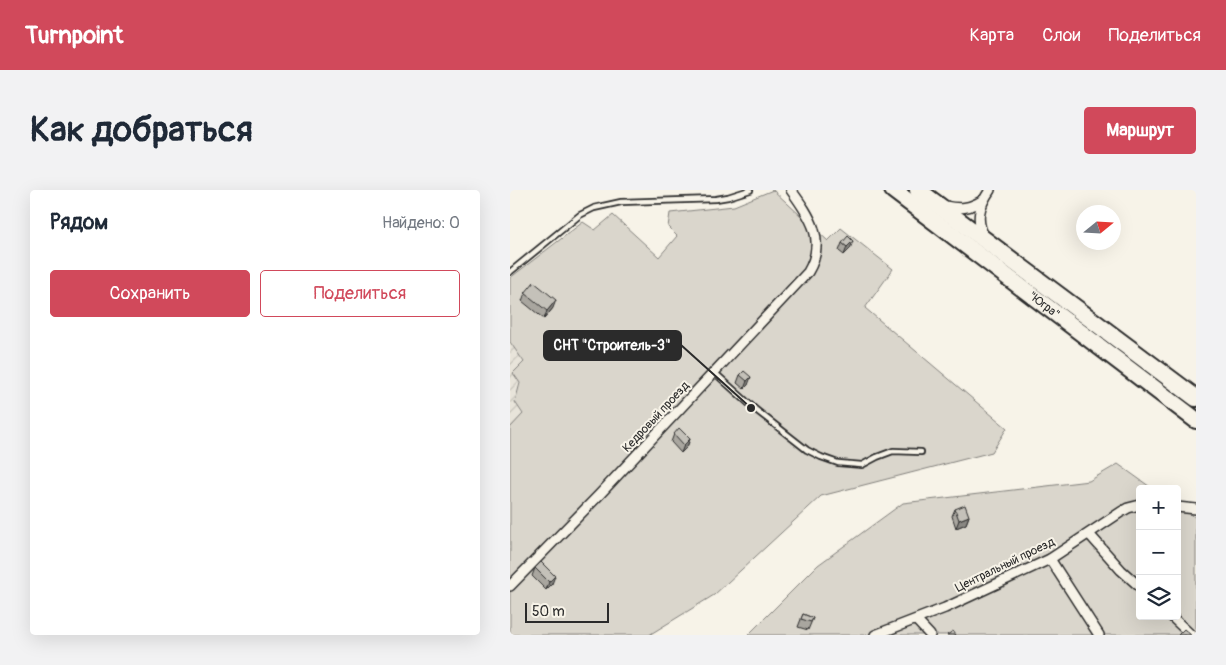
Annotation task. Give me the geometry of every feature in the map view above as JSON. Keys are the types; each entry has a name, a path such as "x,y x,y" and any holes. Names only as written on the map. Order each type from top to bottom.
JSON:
{"highway":[{"name":"\"Югра\"","path":"893,190 1196,420"},
{"name":"\"Югра\"","path":"918,190 1196,398"}],"street":[{"name":"Кедровый проезд","path":"510,586 715,373 808,272 815,257 815,230 810,217 791,190"},
{"path":"990,190 979,210 980,223 984,235 990,244"},
{"path":"935,203 962,208 973,207 983,200"},
{"name":"Центральный проезд","path":"875,635 945,608 1050,560 1128,508 1136,506"},
{"path":"1181,507 1196,509"},
{"path":"1089,534 1121,570 1136,583"},
{"path":"1050,560 1099,635"},
{"path":"916,620 930,635"},
{"path":"1175,620 1191,635"}],"lane":[{"path":"510,272 580,215 594,208 621,202 716,198 736,195 750,190"},
{"path":"715,373 793,439 821,457 838,463 862,465 893,451 921,452"}],"shaded area":[{"path":"773,190 828,241 841,228 893,269 865,308 1007,428 992,452 821,496 714,595 649,635 510,635 510,428 523,414 515,402 520,383 513,373 524,362 510,342 510,278 583,222 595,230 613,215 659,257 677,236 668,227 670,213 734,206"},
{"path":"510,342 524,362 515,402 523,414 510,428"},
{"path":"1118,464 1147,485 1136,485 1136,620 1181,620 1181,508 1196,518 1196,635 748,635 818,565 903,503 1089,481"}],"building":[{"path":"848,236 853,241 847,247 842,243"},
{"path":"534,282 556,300 547,311 525,293"},
{"path":"744,371 751,377 747,381 740,375"},
{"path":"679,428 690,439 684,445 674,434"},
{"path":"965,505 969,516 959,520 955,509"},
{"path":"541,562 555,576 549,582 535,568"},
{"path":"803,614 813,618 811,622 801,619"},
{"path":"1184,629 1191,635 1178,635"},
{"path":"953,631 956,635 947,635"}],"place":[{"name":"СНТ \"Строитель-3\"","path":"751,408"}]}
